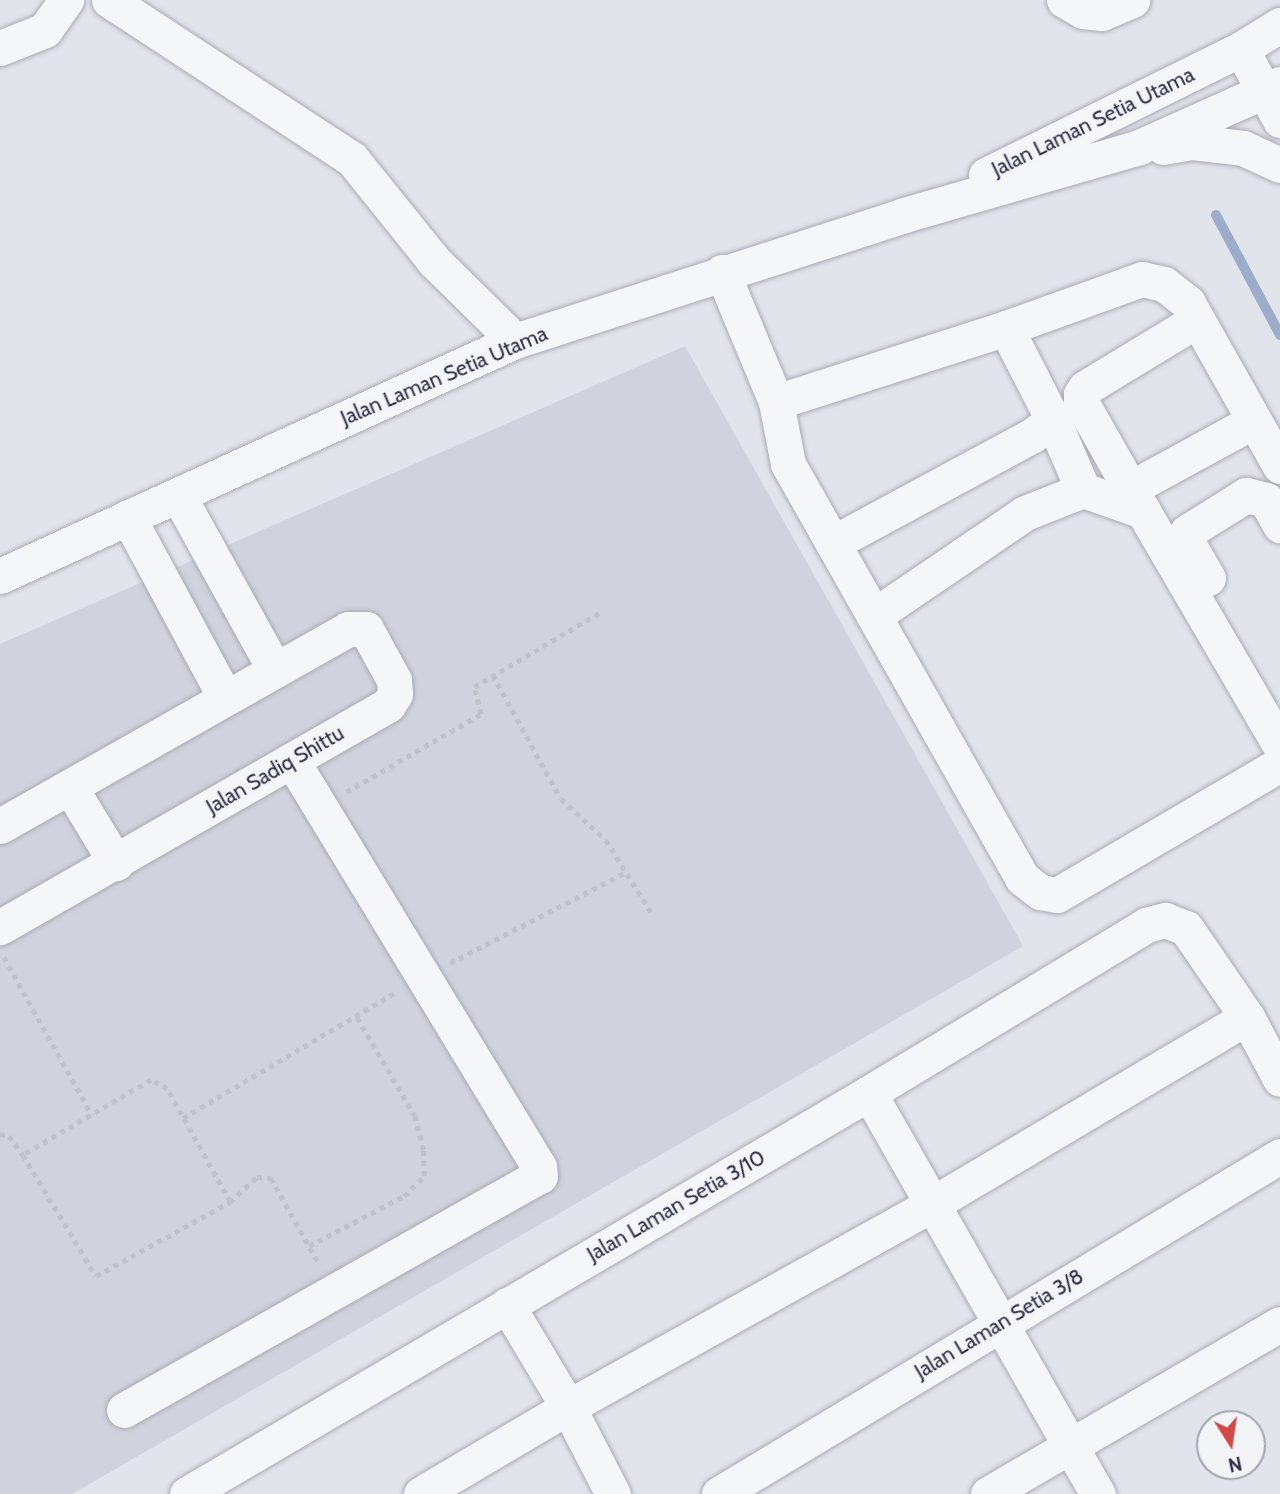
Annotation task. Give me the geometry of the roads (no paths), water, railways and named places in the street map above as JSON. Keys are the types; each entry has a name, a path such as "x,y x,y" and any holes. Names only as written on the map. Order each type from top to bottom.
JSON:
{"street":[{"path":"0,48 46,30 66,0"},
{"path":"108,0 352,159 435,261 515,341"},
{"path":"1064,0 1083,11 1102,13 1132,0"},
{"name":"Jalan Laman Setia Utama","path":"904,215 1241,49 1280,25"},
{"path":"1241,49 1275,99"},
{"name":"Jalan Laman Setia Utama","path":"0,576 515,341 904,215 1139,147 1275,99"},
{"path":"1139,147 1192,142 1243,148 1280,165"},
{"path":"722,272 776,402 788,464 1022,878 1040,892 1057,895 1280,764"},
{"path":"776,402 1006,328 1142,279 1164,284 1188,303 1280,466"},
{"path":"1197,320 1085,388 1081,394 1081,402 1212,629 1269,703 1280,745"},
{"path":"1006,328 1053,420 1083,490"},
{"path":"833,543 1034,435 1053,420"},
{"path":"875,615 1025,513 1083,490 1137,499 1254,421"},
{"path":"178,495 275,670"},
{"path":"1212,629 1213,585 1186,540 1187,532 1246,495 1266,500 1280,525"},
{"path":"128,517 225,697"},
{"name":"Jalan Sadiq Shittu","path":"0,827 348,629 366,629 394,680 396,694 388,705 0,928"},
{"path":"124,1410 540,1176 539,1167 292,760"},
{"path":"70,787 116,863"},
{"name":"Jalan Laman Setia 3/10","path":"187,1494 869,1093 1146,925 1165,920 1186,928 1247,1017"},
{"path":"421,1494 568,1407 934,1203 1247,1017 1280,1079"},
{"path":"869,1093 1002,1321 1098,1494"},
{"name":"Jalan Laman Setia 3/8","path":"719,1494 1002,1321 1280,1156"},
{"path":"507,1305 568,1407 613,1494"},
{"path":"988,1494 1280,1324"}],"waterway":[{"path":"1216,215 1280,335"}]}
